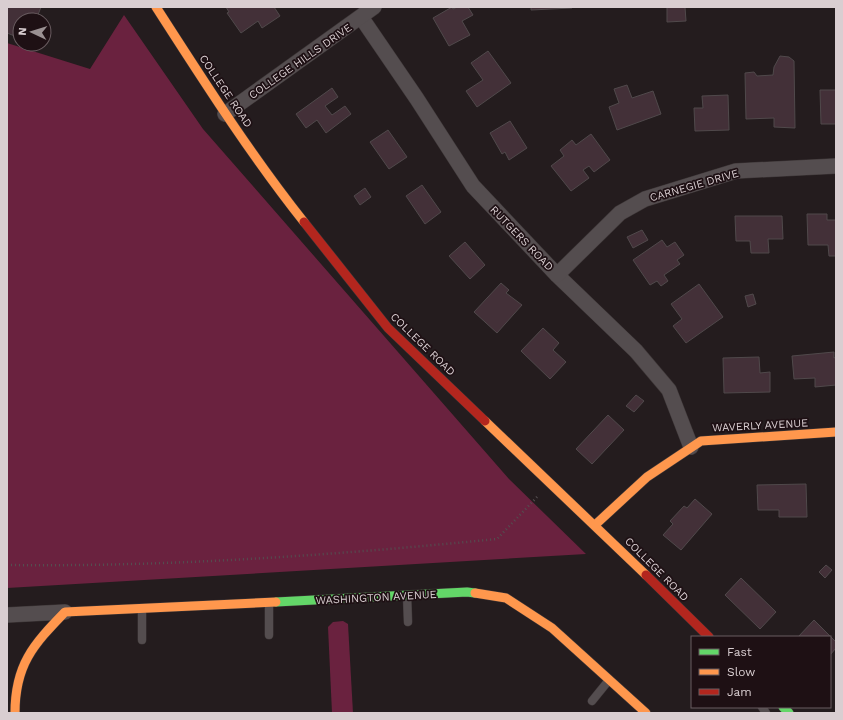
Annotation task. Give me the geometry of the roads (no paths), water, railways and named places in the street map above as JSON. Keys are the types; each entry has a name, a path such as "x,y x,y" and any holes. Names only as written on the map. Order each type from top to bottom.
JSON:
{"street":[{"name":"COLLEGE ROAD","path":"156,7 225,114 279,190 388,328 595,525 708,636"},
{"name":"COLLEGE HILLS DRIVE","path":"225,114 361,18 374,7"},
{"name":"RUTGERS ROAD","path":"361,18 417,99 473,186 558,275 636,351 669,390 691,447"},
{"name":"CARNEGIE DRIVE","path":"558,275 620,213 645,199 736,171 836,166"},
{"name":"WAVERLY AVENUE","path":"595,525 647,477 703,440 836,432"},
{"name":"WASHINGTON AVENUE","path":"7,615 467,592 506,598 552,628 646,713"},
{"path":"15,713 14,698 23,663 37,639 65,612"}],"lane":[{"path":"407,595 408,622"},
{"path":"269,603 269,635"},
{"path":"142,609 142,640"},
{"path":"592,700 610,680"}]}
